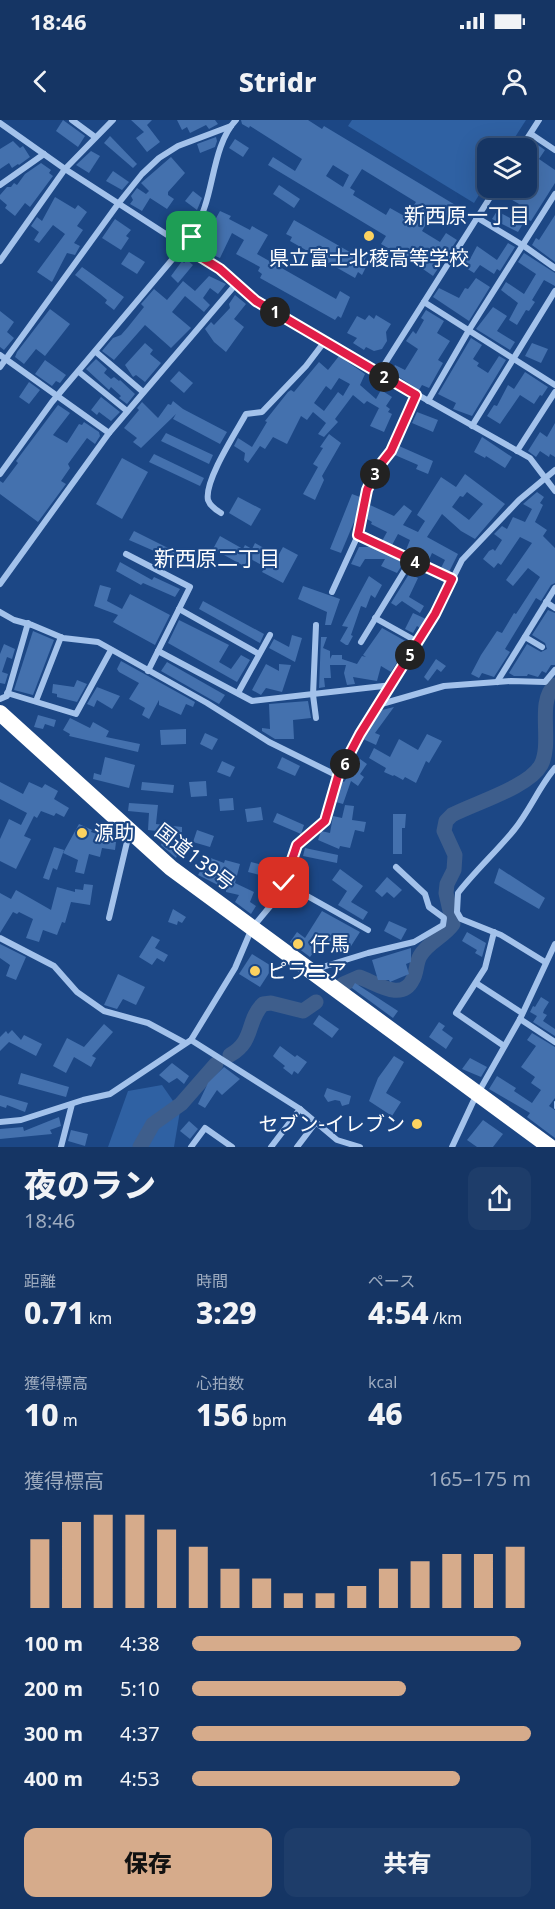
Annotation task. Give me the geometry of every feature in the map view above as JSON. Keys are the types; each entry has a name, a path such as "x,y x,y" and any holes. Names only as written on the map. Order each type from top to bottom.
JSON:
{"highway":[{"name":"国道139号","path":"0,713 171,868 250,932 310,972 537,1147"},
{"name":"国道139号","path":"0,725 127,842 476,1098 550,1147"}],"street":[{"path":"72,120 95,137"},
{"path":"0,261 65,169 113,120"},
{"path":"528,138 539,120"},
{"path":"0,123 65,169 220,269 256,301 379,374 530,458 555,491"},
{"path":"0,367 3,357 142,174 159,158 178,146 233,123"},
{"path":"0,474 52,402 192,237 233,123"},
{"path":"531,134 555,150"},
{"path":"0,185 44,154"},
{"path":"428,401 469,330 555,194"},
{"path":"379,374 489,198"},
{"path":"476,218 524,246 555,268"},
{"path":"0,584 109,433 236,284"},
{"path":"472,426 555,291"},
{"path":"424,302 555,385"},
{"path":"221,513 212,507 208,500 208,492 215,469 246,414 262,412 306,366 325,341"},
{"path":"96,352 143,392"},
{"path":"3,357 109,433"},
{"path":"79,372 127,411"},
{"path":"517,451 555,392"},
{"path":"332,592 358,535 367,490 376,470 391,451 416,395"},
{"path":"0,1122 21,1120 110,1094 188,1042 235,968 250,932 272,904 284,883 297,845 325,821 338,776 418,642 462,560 519,500 555,470"},
{"path":"358,535 452,579"},
{"path":"126,554 190,587 148,671"},
{"path":"361,642 411,560"},
{"path":"497,682 555,588"},
{"path":"546,602 555,608"},
{"path":"179,609 259,654"},
{"path":"0,612 14,620 28,623 61,637 98,642 269,742 338,776"},
{"path":"375,618 418,642"},
{"path":"0,699 7,696 28,623"},
{"path":"316,625 313,695 316,718"},
{"path":"238,693 270,635"},
{"path":"36,701 61,637"},
{"path":"525,637 542,647"},
{"path":"7,693 76,714 111,650"},
{"path":"158,651 252,701 392,685"},
{"path":"378,706 444,686 497,682 545,682 555,670"},
{"path":"545,962 515,942 461,918 457,912 458,894 514,830 540,791 544,781 555,768"},
{"path":"110,918 127,842"},
{"path":"310,972 368,953 414,942 443,925 444,918 429,907 425,894 396,867"},
{"path":"284,883 368,930"},
{"path":"494,932 485,968 456,1013 504,1046"},
{"path":"0,938 54,966 77,992 104,1011 148,1023 188,1042 300,1108 337,1140 360,1147"},
{"path":"452,1147 521,1016 555,944"},
{"path":"476,983 555,1042"},
{"path":"61,1147 72,1104"},
{"path":"271,1147 300,1108"},
{"path":"297,1147 316,1122"},
{"path":"191,1147 205,1128 232,1147"}],"shaded area":[{"path":"352,120 526,120 514,138 477,138 477,198 474,203 348,126"},
{"path":"162,1085 180,1111 174,1147 108,1147 128,1091"}],"building":[{"path":"63,120 85,136 78,147 56,131"},
{"path":"131,120 152,120 147,125 160,142 147,152 136,138 144,132"},
{"path":"177,120 215,120 218,124 209,129 206,125 190,133 187,127 182,130"},
{"path":"241,120 308,120 322,129 324,126 457,206 445,225 431,216 422,231 440,242 446,233 457,240 433,276 423,269 430,258 417,249 410,261 381,244 386,236 268,165 273,157 295,171 302,159 250,126 249,128 242,124","holes":["333,165 349,175 343,187 326,176","362,169 416,202 406,217 390,208 386,215 353,195 355,191 350,188"]},
{"path":"110,136 137,164 133,168 104,143"},
{"path":"216,137 215,147 200,153 197,144"},
{"path":"235,139 249,148 243,157 229,148"},
{"path":"13,141 20,148 23,146 30,157 12,168 9,163 0,169 0,149"},
{"path":"537,144 545,150 539,159 555,170 555,183 531,221 526,219 518,232 492,219 497,211 510,218 519,204 509,198 537,198"},
{"path":"91,151 100,156 89,173 76,165"},
{"path":"171,157 185,173 168,192 168,195 174,199 167,209 150,198 142,211 130,204 133,200 131,196 137,188 146,194 149,191 141,183"},
{"path":"41,163 51,170 49,173 53,176 30,207 25,203 15,216 5,208 7,205 0,199 0,195 7,187 11,187 14,183 17,185 25,174"},
{"path":"113,171 129,182 122,190 106,181"},
{"path":"279,185 300,199 294,208 273,194"},
{"path":"193,191 202,198 197,210 185,201"},
{"path":"55,197 75,209 78,205 87,212 77,226 83,230 74,243 80,246 75,255 67,253 52,282 37,272 65,234 53,225 39,243 34,240 39,232 31,226 37,217 42,221"},
{"path":"220,211 231,216 229,219 250,230 252,226 268,235 257,254 336,299 340,291 350,297 341,318 338,316 335,320 260,278 262,274 258,271 260,267 236,254 244,240 232,233 220,258 201,250 212,233 203,226 207,216 215,220"},
{"path":"555,215 555,262 532,245 536,238 539,240"},
{"path":"115,219 131,230 121,250 102,238"},
{"path":"294,220 355,255 359,249 368,254 364,261 368,263 362,275 358,272 355,278 290,241 292,237 286,234"},
{"path":"508,243 515,247 500,271 497,269 494,274 480,265 474,273 458,263 463,257 469,261 477,246 497,260"},
{"path":"129,252 145,262 137,274 121,264"},
{"path":"524,253 555,273 555,286 544,280 532,300 535,302 529,311 526,310 517,325 509,320 518,303 501,290 506,282 524,294 536,274 518,262"},
{"path":"187,260 193,265 178,283 171,276 182,261 184,263"},
{"path":"82,267 124,297 114,310 105,303 107,300 75,275"},
{"path":"209,276 226,284 218,294 210,288 203,298 210,305 204,312 185,296 172,312 191,328 171,348 145,325 114,360 102,351 113,338 121,335 128,327 144,307 141,304 154,289 167,300 183,281 195,291"},
{"path":"476,278 490,287 469,321 433,297 439,288 459,298 465,288 468,289"},
{"path":"235,295 246,304 234,319 244,327 226,352 214,342 205,329 211,322 214,325 230,308 229,304"},
{"path":"493,307 507,316 497,331 515,342 510,350 476,329"},
{"path":"50,309 70,324 45,356 36,349 24,364 15,357 17,352"},
{"path":"426,310 444,321 437,333 450,341 438,360 443,363 429,388 422,385 419,390 391,372 395,365 405,370 418,349 406,341 413,331 416,334 424,320 421,318"},
{"path":"0,311 14,322 7,332 14,338 4,350 0,347"},
{"path":"369,315 374,319 376,315 391,324 386,332 387,341 382,349 374,351 366,347 364,350 353,343 357,338 347,333 357,316 365,320"},
{"path":"471,338 482,345 473,359 479,363 477,366 488,373 499,356 506,360 472,416 453,409 456,403 438,394"},
{"path":"145,343 153,350 150,354 161,363 145,382 136,375 133,377 125,365"},
{"path":"532,343 548,349 541,363 525,356"},
{"path":"339,356 365,374 360,385 376,399 381,390 392,397 386,406 390,409 388,412 392,414 384,432 370,426 379,408 367,401 364,404 353,395 335,419 338,422 324,437 318,434 326,423 313,412 307,420 301,416 287,444 273,437 265,449 260,446 248,463 244,460 245,453 234,446 238,438 252,447 267,422 265,421 288,392 291,390 294,392 319,362 328,370","holes":["339,378 350,384 343,396 338,392 324,411 314,403 326,386 331,390"]},
{"path":"96,359 107,369 104,373 111,379 114,377 120,380 135,394 127,404 111,387 109,390 86,369"},
{"path":"45,360 66,375 60,383 56,381 52,386 35,374"},
{"path":"179,371 193,383 184,393 170,381"},
{"path":"525,372 548,387 542,396 540,395 534,404 520,395 500,424 487,416 494,405 497,406 508,385 514,389"},
{"path":"29,382 40,390 29,404 19,397"},
{"path":"101,397 120,412 111,421 99,412 97,415 91,410"},
{"path":"173,401 183,409 227,432 220,444 173,419 176,414 141,448 133,442 137,438 124,428 139,410 137,408 142,402 158,418"},
{"path":"58,405 70,413 53,435 67,443 79,424 82,425 84,422 99,432 100,436 95,444 87,438 68,464 70,468 61,481 66,484 38,522 0,494 0,481 3,483 18,463 16,461"},
{"path":"417,412 438,420 433,432 412,423"},
{"path":"555,423 555,457 550,454 549,457 540,451 536,457 528,451 540,432 547,437"},
{"path":"166,433 213,455 209,464 161,441"},
{"path":"329,434 341,443 322,476 324,480 315,500 303,494 318,467 313,464 323,448 320,447"},
{"path":"482,437 512,457 505,468 486,456 485,458 474,452"},
{"path":"399,446 433,461 428,474 416,469 418,465 395,455"},
{"path":"154,454 204,478 200,486 149,462"},
{"path":"122,458 148,472 122,519 96,504"},
{"path":"465,474 505,504 475,539 461,531 442,514 427,537 458,554 449,572 441,568 445,560 432,553 428,562 422,559 423,557 406,550 410,540 398,534 392,545 382,541 387,532 371,524 372,522 367,519 370,505 394,516 404,505 412,511 403,525 418,532 425,521 417,515 441,477 456,487","holes":["467,492 483,504 469,520 452,507 460,496 463,497"]},
{"path":"537,492 544,497 535,522 547,530 543,536 555,548 555,583 551,585 541,601 536,598 505,649 510,652 494,677 482,673 479,678 471,674 481,655 497,631 502,633 540,577 528,568 513,586 506,580 532,543 520,537 501,565 498,563 494,568 483,559 489,551 493,549 495,551 502,540 494,534 502,526 507,529 513,517 525,522 532,509 523,504"},
{"path":"352,494 360,497 357,515 341,553 330,549"},
{"path":"238,497 261,509 251,526 229,513"},
{"path":"134,531 181,552 177,561 129,540"},
{"path":"220,536 243,549 245,545 252,549 255,543 278,556 283,547 298,555 283,583 262,572 265,567 249,558 244,566 213,549"},
{"path":"359,547 371,547 404,562 397,573 381,566 385,559 365,559 360,567 351,564"},
{"path":"120,562 152,580 154,577 180,589 175,597 143,583 141,585 116,571"},
{"path":"409,574 418,578 409,597 424,606 420,613 402,601 396,606 391,603"},
{"path":"369,576 382,585 375,598 371,595 366,608 361,606 351,635 353,636 346,645 340,641 348,627 342,626"},
{"path":"100,585 111,588 107,601 122,609 130,594 170,615 155,645 113,622 118,615 94,606"},
{"path":"303,586 340,599 331,625 325,625 327,612 298,599"},
{"path":"203,601 264,634 260,643 199,609"},
{"path":"548,610 555,613 555,665 551,665 546,673 542,671 538,677 528,674 527,676 514,676 509,673 527,644 541,652 547,649 545,643 532,635"},
{"path":"413,613 426,619 420,628 417,626 413,633 405,629"},
{"path":"179,620 229,645 219,662 231,669 241,655 250,660 237,682 168,643"},
{"path":"382,628 409,643 391,672 381,666 377,681 353,677 355,684 347,685 344,673 346,665 330,665 331,678 324,678 325,687 319,688 321,637 327,637 323,648 330,651 330,659 332,655 342,655 342,659 357,664 362,656 366,657 363,655"},
{"path":"33,631 54,640 33,695 14,690"},
{"path":"292,635 302,638 295,662 269,648 274,639 289,647"},
{"path":"4,644 15,649 12,659 7,657 2,672 8,674 5,684 0,683 0,654"},
{"path":"436,659 446,666 441,672 437,669 428,681 424,677"},
{"path":"121,661 195,702 193,707 186,704 181,715 159,705 159,700 149,719 142,715 145,708 129,699 139,683 119,672 117,669"},
{"path":"167,662 225,695 219,704 161,671"},
{"path":"266,664 279,671 279,664 291,665 282,692 266,688 261,695 252,690"},
{"path":"77,680 87,684 77,702 57,697 57,694 52,693 53,684 74,687"},
{"path":"97,687 120,696 112,709 97,700 94,707 87,704"},
{"path":"308,701 311,718 293,720 294,739 275,739 262,731 262,728 270,729 269,704"},
{"path":"394,707 375,733 380,735 376,745 363,739 382,710"},
{"path":"38,715 56,720 54,727 45,724 43,729 34,727"},
{"path":"70,718 90,728 93,722 109,731 106,737 140,744 138,752 69,736 70,734 63,730"},
{"path":"186,729 186,744 161,745 160,730"},
{"path":"205,733 218,739 212,750 200,744"},
{"path":"427,734 442,741 429,763 426,761 416,783 405,777 403,780 384,772 386,768 369,758 374,748 390,757 399,739 418,750"},
{"path":"105,757 135,765 129,788 93,779 94,773 101,775"},
{"path":"282,757 300,766 295,776 277,768"},
{"path":"360,759 367,764 360,774 364,777 358,786 351,781 343,804 336,802 342,781 344,782"},
{"path":"222,761 235,767 230,777 217,772"},
{"path":"206,781 207,796 191,797 189,782"},
{"path":"0,782 23,794 29,782 42,788 45,784 58,791 54,799 69,808 64,817 56,813 54,816 41,811 37,818 34,816 24,836 31,839 16,869 0,861 0,839 9,819 21,825 27,813 0,799"},
{"path":"142,782 174,785 173,793 141,790"},
{"path":"233,798 234,810 220,811 219,799"},
{"path":"129,803 158,805 156,824 182,827 182,834 148,830 149,813 128,811"},
{"path":"345,805 354,806 352,820 366,822 364,832 355,830 350,848 340,846 339,849 318,840 321,831 330,833 333,816 342,818"},
{"path":"261,807 263,820 247,822 245,809"},
{"path":"277,813 304,825 301,834 273,822"},
{"path":"393,814 406,814 405,828 402,828 402,854 393,854"},
{"path":"79,824 92,830 91,832 106,837 105,840 116,842 115,850 102,848 100,857 89,854 84,874 75,872 78,860 63,853"},
{"path":"197,830 214,836 210,847 193,842"},
{"path":"163,840 181,847 176,858 161,845"},
{"path":"54,847 64,850 57,870 53,868 49,880 43,878"},
{"path":"305,848 338,855 337,863 303,856"},
{"path":"208,857 224,863 225,860 240,864 235,883 254,892 250,902 256,906 251,914 235,902 239,895 226,892 226,889 198,875"},
{"path":"251,862 282,870 279,880 248,872"},
{"path":"499,868 545,898 539,909 494,883"},
{"path":"340,869 363,886 351,902 368,912 363,920 338,905 347,891 332,880"},
{"path":"387,877 402,890 394,898 387,892 382,897 375,891"},
{"path":"84,884 93,885 90,905 71,902 65,923 62,922 57,935 43,930 39,942 26,938 33,919 19,912 17,914 13,912 0,933 0,893 11,899 16,890 51,910 57,887 75,892 75,889 83,890"},
{"path":"173,909 186,917 182,923 178,921 177,925 168,922"},
{"path":"322,911 360,932 346,954 322,941 310,957 290,942 297,932 305,938"},
{"path":"389,921 407,929 401,940 384,931"},
{"path":"467,932 486,943 482,957 475,953 477,950 462,941"},
{"path":"152,936 160,940 155,948 168,955 164,962 157,958 152,965 139,957"},
{"path":"0,944 26,957 16,980 6,976 10,965 0,958"},
{"path":"411,948 411,962 406,964 409,974 390,982 389,980 378,980 372,960"},
{"path":"252,954 273,967 260,987 239,974"},
{"path":"118,974 145,987 136,1005 123,999 117,1009 104,1005"},
{"path":"355,983 398,1011 393,1018 352,988"},
{"path":"541,997 549,1002 543,1013 547,1015 543,1021 555,1029 555,1036 533,1022 537,1016 530,1012"},
{"path":"319,1015 339,1029 332,1038 313,1024"},
{"path":"439,1022 445,1026 442,1030 453,1038 446,1049 429,1037"},
{"path":"104,1024 113,1032 92,1056 96,1058 91,1067 74,1057 66,1073 53,1066 67,1038 84,1047"},
{"path":"12,1030 21,1040 24,1035 42,1044 36,1056 9,1042 0,1051 0,1037 6,1031 8,1034"},
{"path":"532,1033 555,1047 555,1098 549,1106 555,1110 555,1138 527,1117 530,1113 489,1089 497,1076 516,1088 514,1091 532,1103 541,1090 531,1083 535,1077 521,1067 536,1046 527,1040"},
{"path":"280,1046 295,1057 297,1055 307,1062 298,1074 294,1071 292,1075 273,1056"},
{"path":"394,1056 404,1062 386,1093 401,1102 392,1116 369,1101 378,1078"},
{"path":"470,1058 487,1067 481,1077 462,1069"},
{"path":"172,1063 189,1076 184,1084 177,1078 169,1083 159,1075"},
{"path":"224,1067 240,1079 222,1095 217,1090 205,1108 198,1104 208,1083"},
{"path":"21,1073 69,1087 66,1097 18,1084"},
{"path":"327,1088 351,1096 349,1104 342,1106 340,1101 335,1100 328,1102 324,1096"},
{"path":"0,1095 28,1103 25,1112 7,1105 6,1108 0,1106"},
{"path":"59,1117 61,1126 50,1130 52,1134 0,1139 0,1129 23,1127 24,1131"},
{"path":"483,1120 503,1134 493,1147 477,1147 467,1140"},
{"path":"189,1121 198,1129 190,1139 180,1131"},
{"path":"71,1130 88,1134 85,1146 68,1141"}],"waterway":[{"path":"343,984 359,977 388,989 402,990 413,979 423,951 453,924 446,893 447,884 454,870 455,855 444,831 446,821 452,815 501,794 535,773 541,765 546,745 546,701 555,685"},
{"path":"230,1055 243,1044 254,1017 263,1004 271,1003 303,1011 316,1002"},
{"path":"140,1147 153,1124 181,1104 216,1064"},
{"path":"555,1102 555,1108"}],"place":[{"name":"県立富士北稜高等学校","path":"369,236"},
{"name":"源助","path":"82,833"},
{"name":"仔馬","path":"298,944"},
{"name":"ピラニア","path":"255,971"},
{"name":"セブン-イレブン","path":"417,1124"}],"district":[{"name":"新西原一丁目","path":"467,216"},
{"name":"新西原二丁目","path":"217,559"}],"route":[{"path":"192,237 183,246 220,269 256,301 416,395 391,451 376,470 367,490 358,535 452,579 435,614 360,734 338,776 325,821 297,845 284,883"}]}
